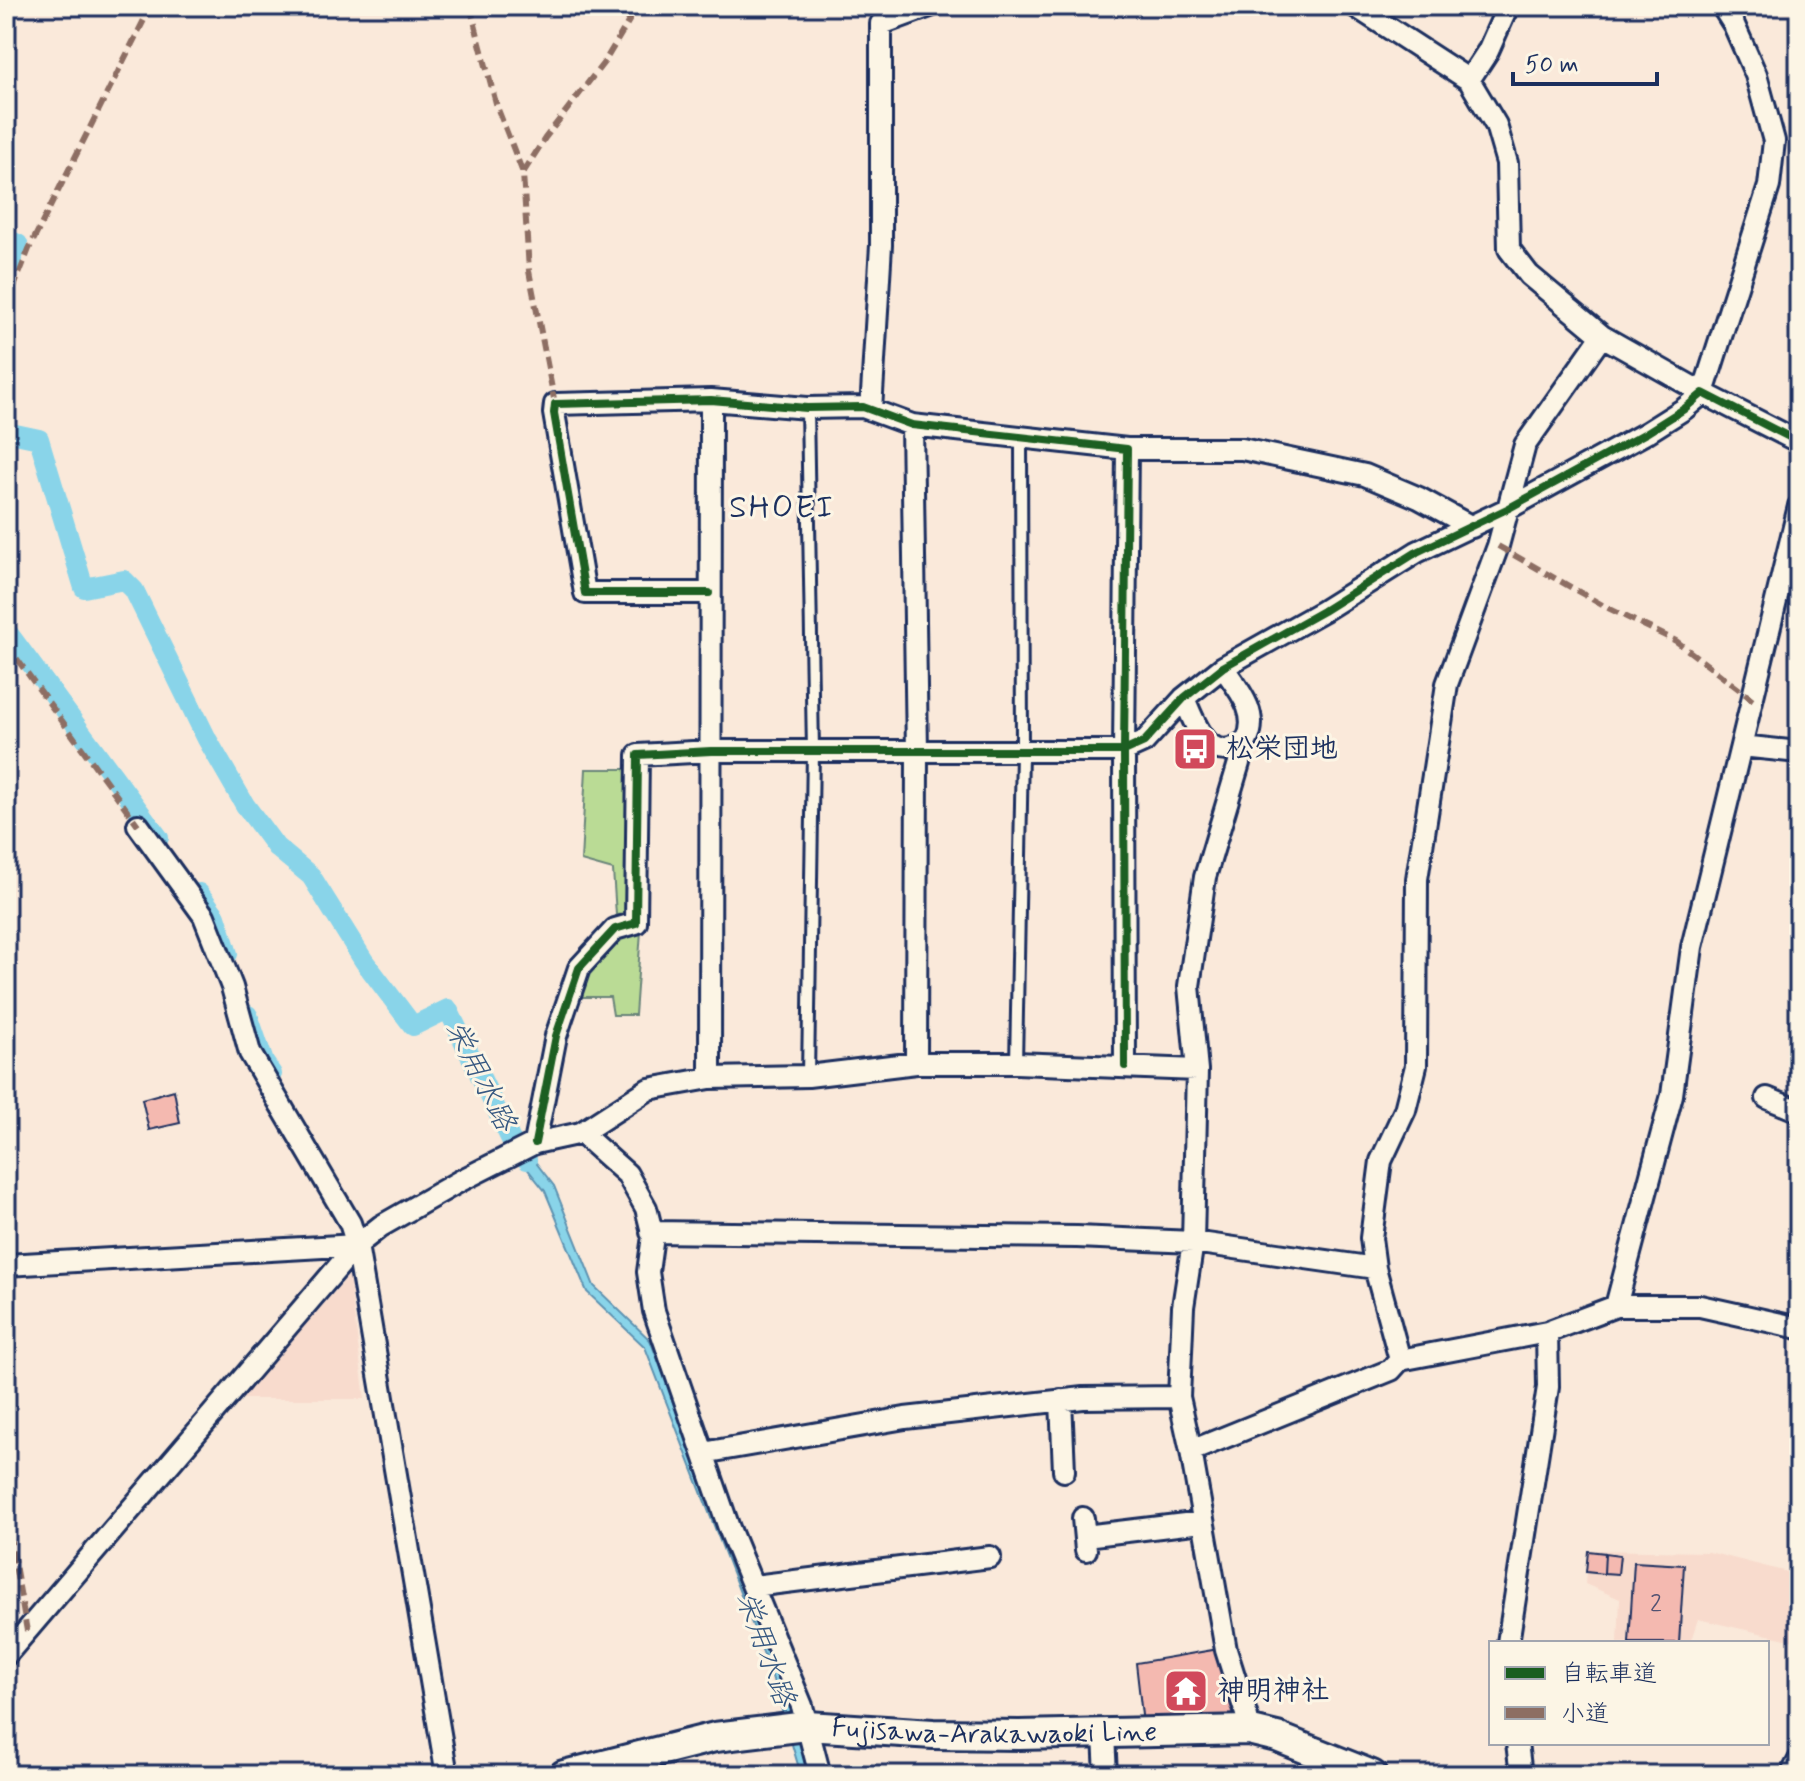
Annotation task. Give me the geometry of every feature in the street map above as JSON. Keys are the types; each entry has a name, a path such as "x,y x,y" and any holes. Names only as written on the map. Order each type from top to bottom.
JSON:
{"main road":[{"name":"Fujisawa-Arakawaoki Line","path":"564,1775 715,1737 807,1726 933,1734 1104,1735 1248,1730 1277,1737 1372,1775"}],"street":[{"path":"871,410 881,245 881,24 930,6"},
{"path":"1355,6 1469,80 1496,125 1507,163 1509,249 1529,275 1602,336 1799,442"},
{"path":"1469,80 1488,51 1508,6"},
{"path":"535,1143 556,1036 579,968 615,929 636,923 638,755 711,751 1124,751 1144,742 1184,698 1223,667 1323,611 1417,552 1509,508 1646,433 1703,393 1769,186 1774,141 1756,75 1722,6"},
{"path":"1400,1360 1375,1268 1371,1238 1381,1161 1405,1110 1416,1066 1417,879 1447,684 1464,643 1509,508 1525,445 1602,336"},
{"path":"709,593 585,593 555,404 711,400 807,408 863,407 912,425 1021,439 1127,449 1242,449 1365,475 1419,498 1472,527"},
{"path":"710,1078 711,400"},
{"path":"912,425 917,752 916,1063"},
{"path":"1125,1066 1127,449"},
{"path":"1616,1306 1672,1095 1692,947 1799,506"},
{"path":"1184,698 1200,736 1209,745 1229,749 1247,740 1252,720 1249,707 1223,667"},
{"path":"1239,746 1239,763 1205,877 1189,986 1197,1070 1193,1242 1183,1307 1179,1397 1226,1650 1247,1717 1248,1730"},
{"path":"1741,746 1799,752"},
{"path":"138,825 204,916 232,987 250,1053 350,1223 357,1245 447,1775"},
{"path":"6,1655 357,1245 381,1226 433,1196 535,1143 581,1133 649,1089 710,1078 808,1076 916,1063 1016,1063 1197,1070"},
{"path":"1767,1098 1799,1111"},
{"path":"581,1133 627,1174 646,1208 651,1232 648,1272 654,1311 703,1453 802,1706 820,1775"},
{"path":"651,1232 1077,1237 1193,1242 1375,1268"},
{"path":"6,1265 357,1245"},
{"path":"1191,1451 1391,1370 1400,1360 1547,1332 1616,1306 1700,1306 1799,1328"},
{"path":"1508,1641 1548,1387 1547,1332"},
{"path":"703,1453 905,1418 1061,1400 1179,1397"},
{"path":"1061,1400 1064,1471"},
{"path":"1085,1534 1202,1522"},
{"path":"753,1586 990,1557"},
{"path":"1104,1735 1106,1775"},
{"path":"1517,1745 1521,1775"},
{"path":"1791,1775 1799,1760"}],"lane":[{"path":"807,408 813,751 808,1076"},
{"path":"1016,1063 1022,752 1021,439"}],"shaded area":[{"path":"349,1275 365,1399 241,1399"},
{"path":"1588,1550 1709,1552 1799,1575 1799,1642 1698,1619 1691,1641 1618,1641 1620,1599 1585,1584"}],"green space":[{"path":"586,769 628,769 630,914 616,915 613,870 581,861"},
{"path":"641,931 635,1015 613,1015 610,997 581,997 588,968 620,934"}],"water":[{"path":"516,1137 554,1186 594,1286 650,1340 780,1670 811,1775 801,1775 771,1673 645,1347 587,1292 545,1191 506,1142"}],"building":[{"path":"174,1090 180,1123 149,1130 142,1099"},
{"path":"1588,1551 1605,1553 1604,1574 1586,1572"},
{"path":"1605,1553 1620,1555 1618,1574 1604,1573"},
{"path":"1634,1562 1684,1565 1679,1641 1629,1641"},
{"name":"神明神社","path":"1219,1649 1242,1719 1143,1724 1136,1663"}],"waterway":[{"name":"栄用水路","path":"6,239 18,244 6,272"},
{"name":"栄用水路","path":"6,432 39,439 84,588 124,580 134,590 207,739 245,805 276,847 311,876 364,961 413,1026 448,1009 511,1140 527,1160"},
{"path":"6,630 159,838"},
{"path":"199,893 216,916 228,954"},
{"path":"248,1015 264,1062 272,1074"}],"marked path":[{"path":"6,307 29,249 151,6"},
{"path":"470,6 497,107 523,173"},
{"path":"555,404 529,271 523,173 545,138 605,61 630,19 632,6"},
{"path":"1498,546 1604,606 1676,641 1753,700"},
{"path":"6,644 138,825"},
{"path":"6,1515 27,1631"}],"cycle path":[{"path":"535,1143 556,1036 579,968 615,929 636,923 638,755 711,751 1124,751 1144,742 1184,698 1223,667 1323,611 1417,552 1509,508 1646,433 1703,393 1799,442"},
{"path":"709,593 585,593 555,404 711,400 807,408 863,407 912,425 1127,449 1125,1066"}],"place":[{"name":"松栄団地","path":"1195,749"},
{"name":"神明神社","path":"1186,1691"}],"district":[{"name":"SHOEI","path":"782,508"}]}
